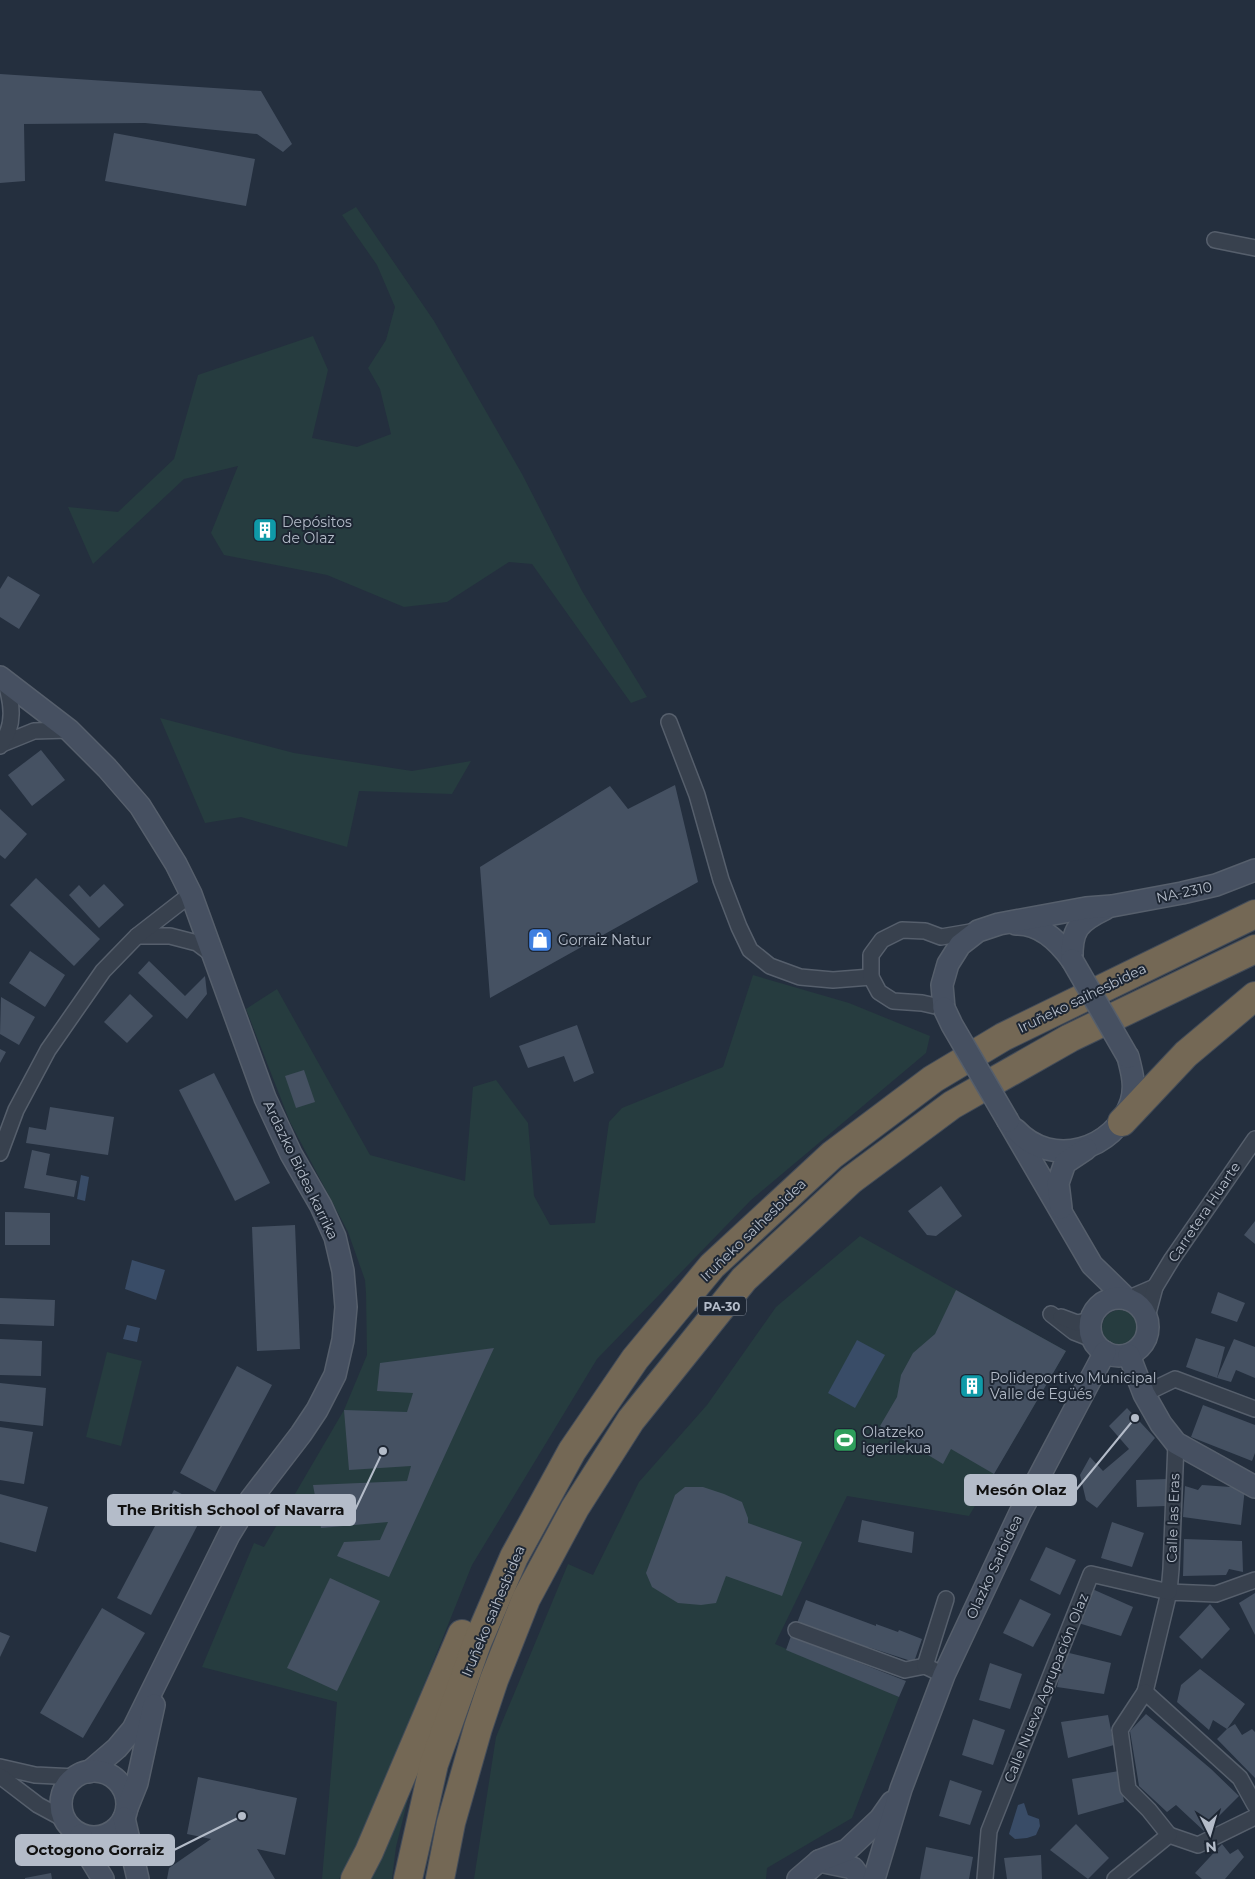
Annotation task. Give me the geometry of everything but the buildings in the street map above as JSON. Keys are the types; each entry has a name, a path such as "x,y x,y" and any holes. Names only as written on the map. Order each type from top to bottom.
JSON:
{"highway":[{"path":"840,1149 900,1095 1010,1023 1255,901"},
{"name":"Iruñeko saihesbidea","path":"408,1879 434,1764 477,1643 514,1557 572,1451 635,1359 712,1266 840,1149 933,1079 1003,1037 1255,914"},
{"name":"Iruñeko saihesbidea","path":"440,1879 451,1823 478,1728 494,1680 526,1599 575,1508 631,1420 744,1279 851,1180 952,1105 1070,1038 1255,949"},
{"path":"1122,1122 1186,1054 1255,996"},
{"path":"355,1879 369,1852 488,1577 564,1444 635,1359"},
{"path":"455,1879 468,1809 478,1728"}],"street":[{"path":"1215,240 1255,248"},
{"path":"1,745 9,730 12,712 3,678"},
{"name":"Ardazko Bidea karrika","path":"3,678 69,730 107,768 140,806 176,864 191,894 265,1098 291,1154 321,1206 335,1237 343,1271 346,1307 335,1376 317,1410 228,1535 134,1729 117,1748 82,1774"},
{"path":"669,722 697,795 721,880 750,950 770,966 800,977 833,980 870,977"},
{"path":"1,745 34,731 69,730"},
{"name":"NA-2310","path":"1112,906 1216,885 1255,870"},
{"path":"0,1153 16,1110 48,1050 103,971 137,936 191,894"},
{"path":"944,1008 922,1003 893,1002 878,992 870,977 871,956 882,940 902,930 925,931 941,937 1086,908 1112,906"},
{"path":"1072,960 1072,942 1076,928 1089,917 1112,906"},
{"path":"999,924 1022,924 1043,931 1061,945 1072,960 1128,1057 1133,1078 1131,1101 1122,1122"},
{"path":"978,931 960,945 948,964 942,985 944,1008 952,1025 1008,1121 1023,1138 1042,1148 1065,1152 1087,1148"},
{"path":"137,936 170,936 197,943 213,955"},
{"name":"Olazko Sarbidea","path":"1008,1121 1092,1265 1127,1299"},
{"name":"Olazko Sarbidea","path":"1062,1214 1058,1183 1065,1163 1106,1138 1122,1122"},
{"name":"Carretera Huarte","path":"1147,1317 1155,1287 1172,1258 1255,1139"},
{"name":"Olazko Sarbidea","path":"874,1879 901,1789 944,1674 1020,1512 1096,1331 1097,1293 1092,1265"},
{"path":"1127,1299 1155,1287"},
{"path":"1127,1299 1136,1303 1147,1317 1148,1335 1144,1344 1129,1355 1113,1356 1096,1331 1101,1305 1109,1300 1127,1299"},
{"path":"1129,1355 1144,1394 1161,1424 1176,1443 1255,1486"},
{"path":"1144,1394 1175,1379 1255,1409"},
{"name":"Calle las Eras","path":"1169,1835 1149,1810 1128,1789 1120,1730 1145,1692 1169,1592 1176,1443"},
{"name":"Calle Nueva Agrupación Olaz","path":"985,1879 989,1831 1090,1574 1169,1592"},
{"path":"1169,1592 1216,1594 1255,1580"},
{"path":"924,1666 946,1599"},
{"path":"796,1630 905,1670 924,1666 944,1674"},
{"name":"Ardazko Bidea karrika","path":"125,1813 137,1783 162,1673"},
{"path":"1145,1692 1240,1778 1255,1805"},
{"path":"0,1767 35,1775 99,1772 117,1781 123,1789 126,1798 125,1813 138,1879"},
{"path":"82,1774 69,1783 64,1791 61,1810 64,1819 74,1831 91,1837 101,1836 114,1830 125,1813"},
{"path":"0,1776 38,1805 64,1819"},
{"name":"Olazko Sarbidea","path":"798,1879 819,1861 847,1850 880,1819 901,1789"},
{"path":"1115,1879 1169,1835 1198,1845 1255,1817"},
{"path":"81,1835 103,1879"},
{"path":"819,1861 853,1868 861,1879"}],"green space":[{"path":"356,207 434,321 522,474 582,591 647,697 631,703 532,564 509,562 447,602 404,607 327,575 224,555 211,533 238,466 184,479 93,564 68,507 118,512 174,459 198,375 313,336 328,370 312,438 357,447 391,434 380,389 368,368 386,340 395,307 377,265 342,215"},
{"path":"160,718 294,753 412,771 471,761 452,794 359,791 347,847 241,817 205,823"},
{"path":"753,975 849,1003 930,1036 926,1053 751,1200 597,1359 472,1565 367,1827 339,1879 322,1879 337,1702 202,1667 254,1543 264,1547 344,1410 367,1355 365,1280 348,1232 290,1122 246,1009 277,989 370,1155 465,1181 473,1087 496,1080 528,1123 534,1196 550,1225 595,1223 609,1122 622,1108 723,1067"},
{"path":"860,1236 1066,1351 969,1516 847,1496 775,1644 899,1697 852,1818 767,1868 766,1879 474,1879 496,1737 568,1564 593,1575 639,1482 707,1405 776,1307"},
{"path":"1120,1310 1127,1311 1133,1315 1137,1321 1137,1335 1133,1341 1127,1345 1120,1346 1113,1345 1107,1341 1103,1335 1102,1328 1103,1321 1107,1315 1113,1311"},
{"path":"107,1352 142,1361 121,1446 86,1437"},
{"path":"417,1763 396,1847 392,1879 365,1879"}],"water":[{"path":"81,1175 89,1177 85,1201 77,1199"},
{"path":"132,1260 165,1270 156,1300 125,1289"},
{"path":"127,1325 140,1328 137,1342 123,1339"},
{"path":"857,1340 885,1355 855,1408 828,1393"},
{"path":"1024,1803 1028,1815 1039,1819 1040,1826 1036,1835 1015,1839 1009,1834 1018,1805"}],"place":[{"name":"Depósitos de Olaz","path":"265,530"},
{"name":"Gorraiz Natur","path":"540,940"},
{"name":"Polideportivo Municipal Valle de Egüés","path":"972,1386"},
{"name":"Mesón Olaz","path":"1135,1418"},
{"name":"Olatzeko igerilekua","path":"845,1440"},
{"name":"The British School of Navarra","path":"383,1451"},
{"name":"Octogono Gorraiz","path":"242,1816"}]}
